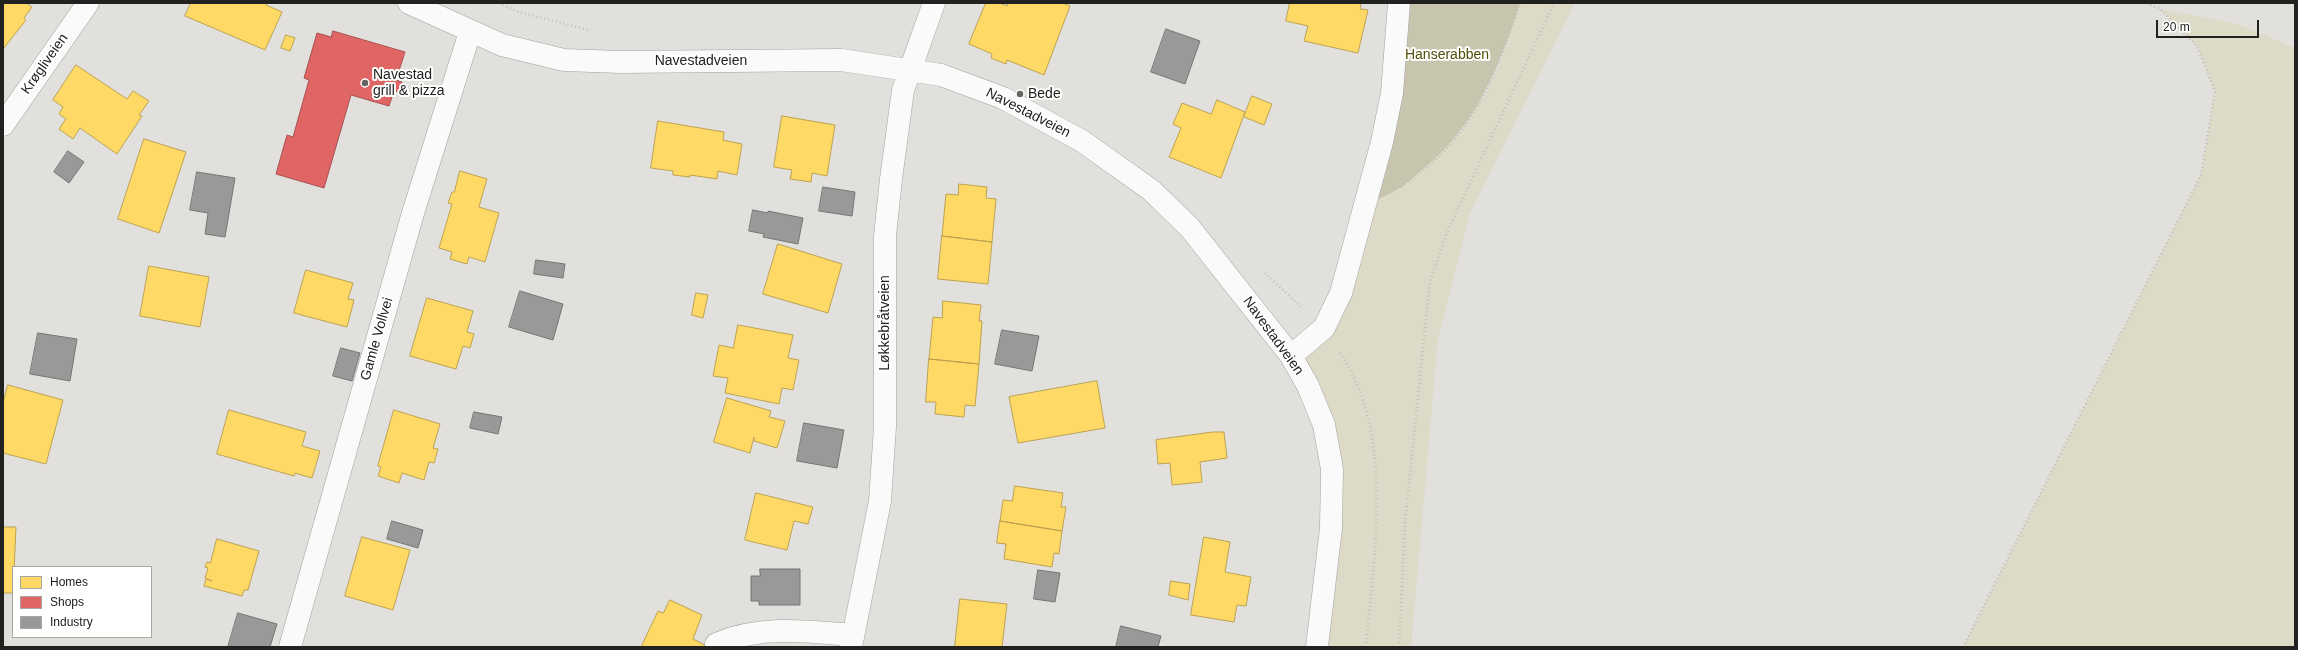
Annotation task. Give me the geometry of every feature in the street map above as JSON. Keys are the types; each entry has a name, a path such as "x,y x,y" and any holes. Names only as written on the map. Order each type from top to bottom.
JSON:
{"street":[{"name":"Krøgliveien","path":"3,125 88,3"},
{"name":"Navestadveien","path":"409,3 470,32 502,45 564,60 622,62 841,60 941,74 1003,98 1082,141 1151,190 1190,228 1291,356 1308,386 1324,425 1332,469 1331,528 1317,647"},
{"name":"Løkkebråtveien","path":"852,641 880,501 886,427 885,236 903,90 912,70 934,3"},
{"path":"1291,356 1324,328 1341,292 1382,142 1392,93 1399,3"},
{"name":"Gamle Vollvei","path":"290,647 413,213 470,32"},
{"path":"716,644 733,637 772,631 803,630 852,641"}],"path":[{"path":"1365,205 1396,191 1437,158 1459,133 1485,94 1499,64 1520,3"},
{"path":"1399,647 1405,523 1430,280 1449,228 1554,3"},
{"path":"1963,647 2200,175 2215,91 2197,46 2160,9 2146,3"}],"shaded area":[{"path":"1520,3 1575,3 1470,214 1438,338 1411,647 1317,647 1332,469 1291,356 1324,328 1365,205 1459,133 1485,94 1499,64"},
{"path":"2160,9 2238,24 2295,48 2295,647 1963,647 2201,175 2215,91 2197,46"}],"green space":[{"name":"Hanserabben","path":"1399,3 1520,3 1493,75 1482,97 1455,137 1437,156 1404,185 1392,193 1365,205"}],"building: Homes":[{"path":"3,3 26,3 32,7 24,18 26,20 3,49"},
{"path":"191,3 266,3 266,5 282,12 265,50 185,16"},
{"path":"986,3 1000,3 1007,6 1008,3 1063,3 1070,6 1044,75 1007,60 1006,64 991,58 992,54 969,44"},
{"path":"1290,3 1361,3 1360,9 1368,10 1358,53 1304,41 1308,26 1286,21"},
{"path":"286,35 295,38 290,51 281,48"},
{"path":"76,65 127,99 133,91 149,101 139,115 142,116 117,154 80,128 73,139 59,129 66,119 59,114 63,107 53,100"},
{"path":"1252,96 1272,104 1264,125 1244,117"},
{"path":"1217,100 1245,112 1221,178 1169,157 1181,128 1173,124 1182,103 1211,114"},
{"path":"782,116 835,125 827,176 812,173 811,182 790,179 792,170 774,167"},
{"path":"658,121 724,132 723,140 742,144 737,175 718,171 717,179 690,175 690,177 673,175 673,171 651,168"},
{"path":"144,139 186,152 159,233 118,219"},
{"path":"460,171 487,179 479,207 499,213 485,262 469,257 467,264 450,259 452,252 439,248 452,204 448,203 452,192 454,192"},
{"path":"959,184 987,187 986,198 996,199 992,242 942,236 946,194 958,195"},
{"path":"942,236 992,242 988,284 938,279"},
{"path":"778,244 842,264 828,313 763,294"},
{"path":"149,266 209,277 200,327 140,316"},
{"path":"306,270 353,283 348,299 354,300 347,327 294,313"},
{"path":"696,293 708,295 703,318 692,315"},
{"path":"427,298 473,311 467,332 474,334 470,348 463,346 456,369 410,356"},
{"path":"943,301 981,305 979,321 982,321 979,364 929,359 933,317 942,318"},
{"path":"738,325 793,335 788,358 799,360 793,390 782,388 779,404 725,393 728,378 713,376 719,345 733,348"},
{"path":"929,359 979,364 975,406 965,405 964,417 935,414 936,402 926,402"},
{"path":"1097,381 1105,428 1018,443 1009,397"},
{"path":"8,385 63,400 46,464 3,453 3,403"},
{"path":"727,398 771,411 769,417 785,421 777,448 754,441 754,437 750,453 714,442"},
{"path":"229,410 306,432 302,446 320,451 312,478 295,473 294,476 217,454"},
{"path":"394,410 440,424 433,448 438,449 434,463 429,462 424,480 402,473 399,483 378,476 381,467 378,466"},
{"path":"1213,432 1224,432 1227,458 1200,462 1202,482 1172,485 1170,463 1158,464 1156,440"},
{"path":"1015,486 1063,493 1061,507 1066,507 1062,531 1000,521 1003,500 1012,501"},
{"path":"756,493 813,507 808,524 794,521 787,550 745,540"},
{"path":"1000,521 1062,531 1059,554 1054,553 1052,567 1004,559 1006,544 997,543"},
{"path":"3,527 16,527 14,566 12,566 12,593 3,593"},
{"path":"362,537 410,550 393,610 345,596"},
{"path":"1204,537 1230,542 1225,572 1251,577 1246,606 1237,605 1234,622 1191,615"},
{"path":"217,539 259,551 248,590 244,590 242,596 204,586 206,579 212,581 205,578 208,568 205,567 207,562 210,563"},
{"path":"1171,581 1190,584 1188,600 1169,595"},
{"path":"960,599 1007,604 1002,647 955,647"},
{"path":"670,600 702,615 693,639 709,647 641,647 658,611 663,613"}],"building: Shops":[{"path":"333,31 405,52 396,80 402,82 399,92 394,91 389,106 351,95 324,188 276,174 287,135 293,137 309,80 304,78 317,33 331,37"}],"building: Industry":[{"path":"1166,29 1200,41 1185,84 1151,72"},
{"path":"68,151 84,162 69,183 54,172"},
{"path":"197,172 235,178 225,237 205,234 208,213 190,210"},
{"path":"823,187 855,192 852,216 819,211"},
{"path":"753,210 768,213 768,211 803,218 798,244 763,237 764,234 749,231"},
{"path":"536,260 565,264 563,278 534,274"},
{"path":"520,291 563,304 553,340 509,327"},
{"path":"1002,330 1039,336 1032,371 995,364"},
{"path":"38,333 77,339 70,381 30,374"},
{"path":"341,348 360,353 352,381 333,376"},
{"path":"474,412 502,417 498,434 470,428"},
{"path":"804,423 844,430 837,468 797,461"},
{"path":"392,521 423,530 418,548 387,539"},
{"path":"760,569 800,569 800,605 759,605 759,601 751,601 751,576 760,576"},
{"path":"1038,570 1060,573 1055,602 1034,599"},
{"path":"238,613 277,624 270,647 228,647"},
{"path":"1121,626 1161,636 1158,647 1116,647"}],"place":[{"name":"Navestad grill & pizza","path":"365,83"},
{"name":"Bede","path":"1020,94"}]}
